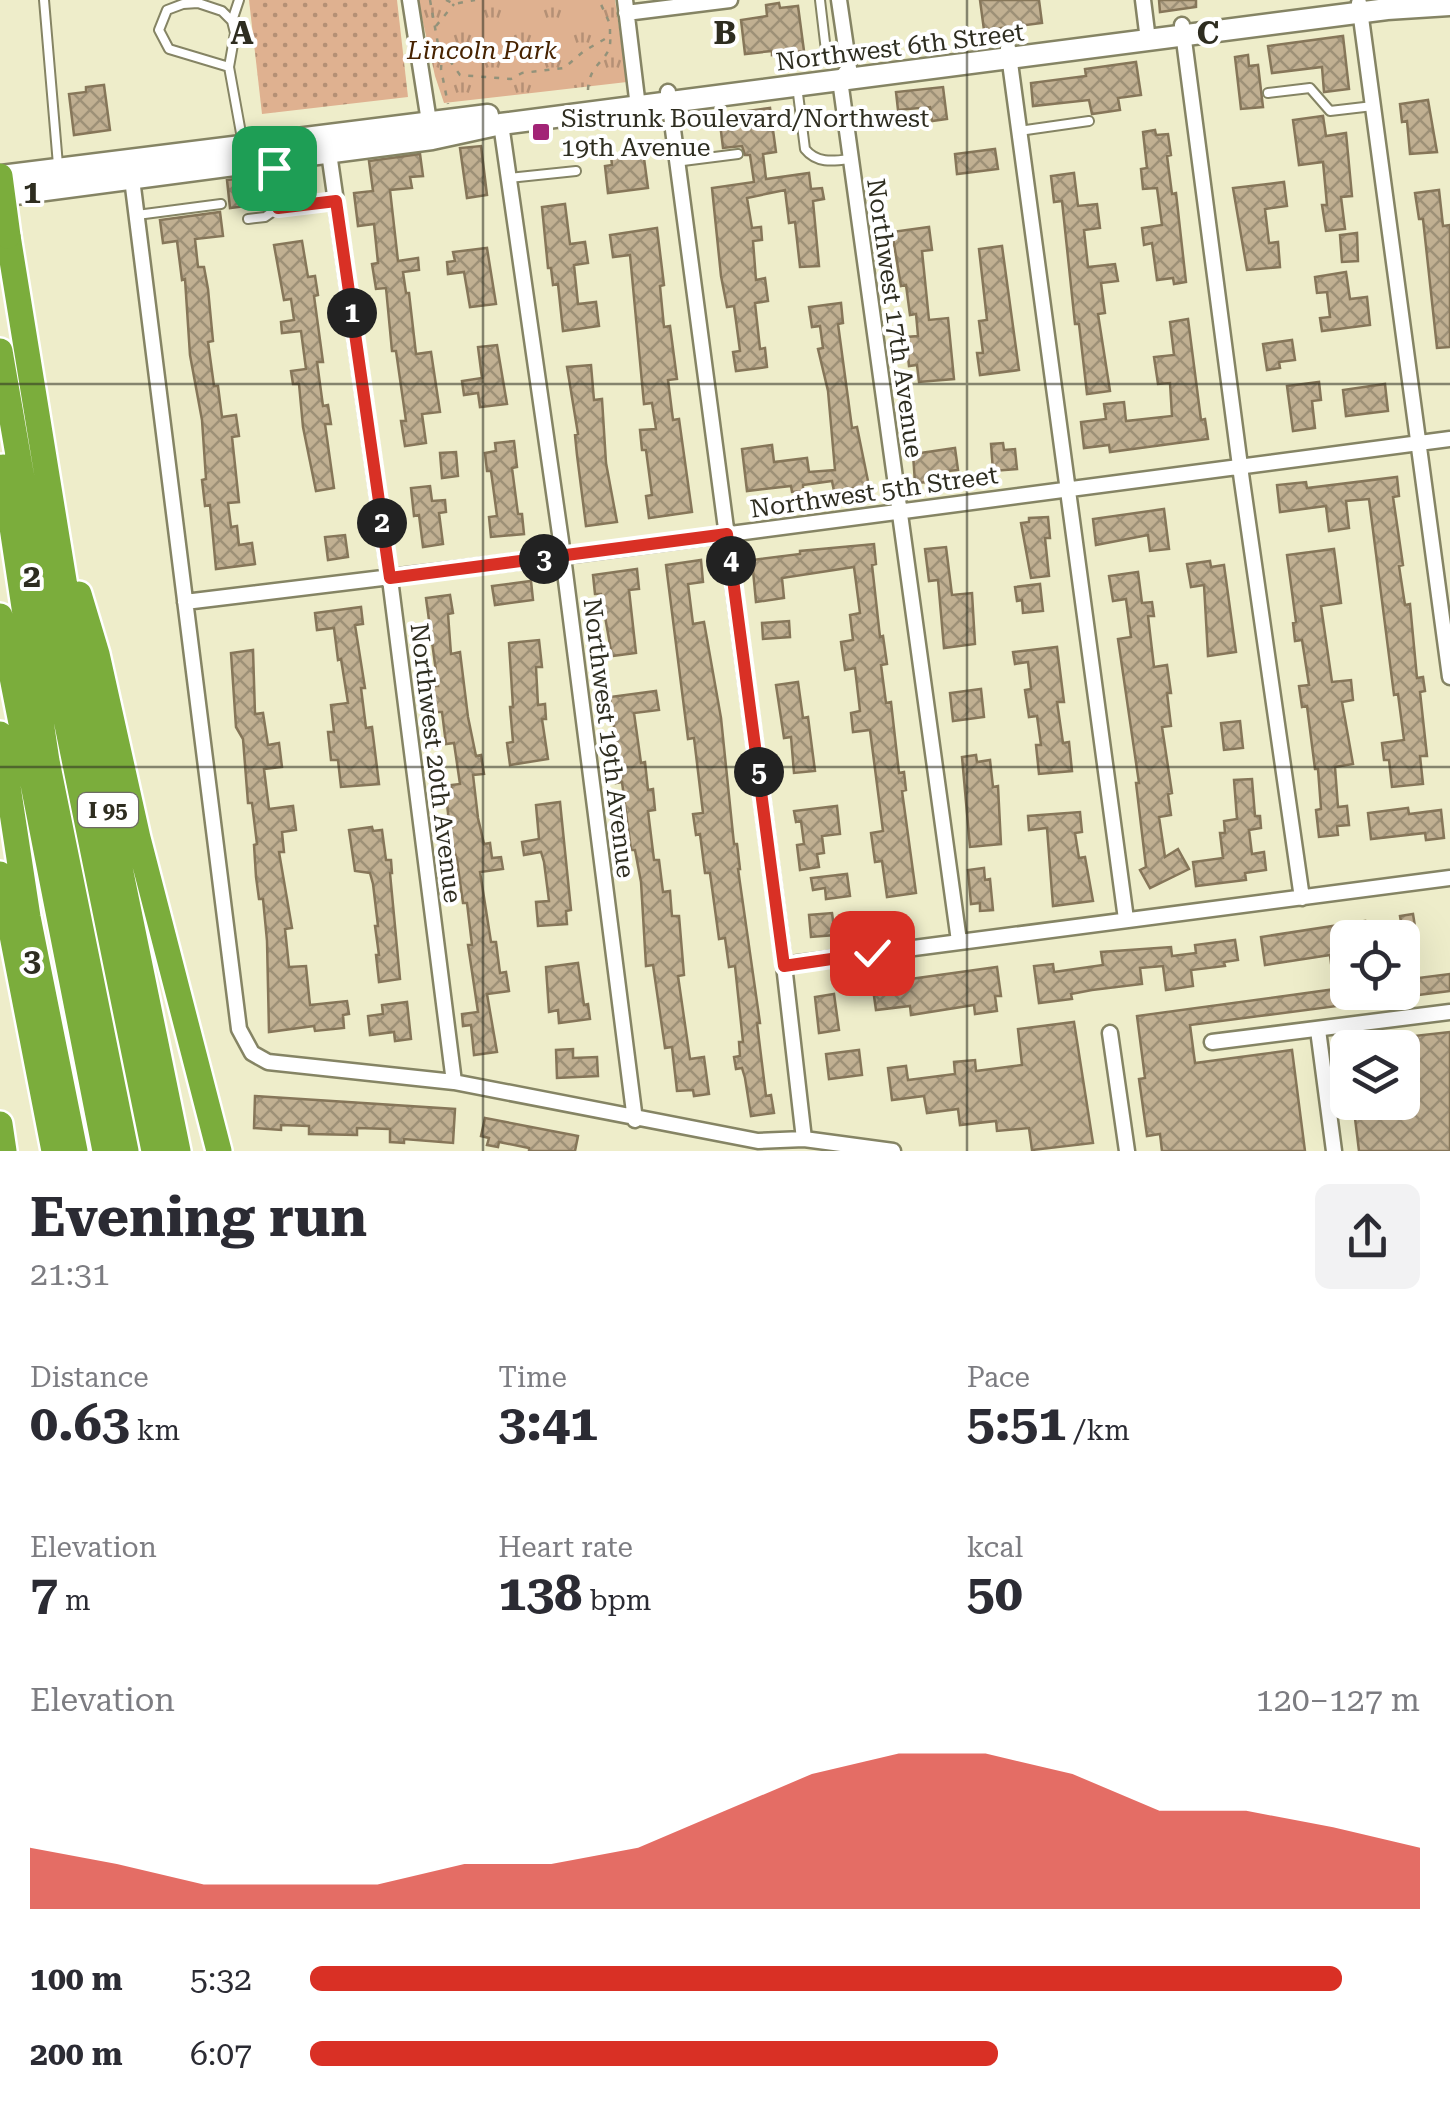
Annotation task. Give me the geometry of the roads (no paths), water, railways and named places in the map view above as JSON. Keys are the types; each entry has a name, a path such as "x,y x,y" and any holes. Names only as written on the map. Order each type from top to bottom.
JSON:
{"highway":[{"name":"I 95","path":"0,176 49,494 95,751 178,1151"},
{"path":"0,351 52,651 154,1151"},
{"path":"0,444 101,1079 105,1151"},
{"path":"49,494 97,654 138,838 219,1151"},
{"path":"0,616 101,1079 126,1151"},
{"path":"0,734 50,1082 54,1151"},
{"path":"0,874 50,1082 75,1151"},
{"path":"0,1124 4,1151"}],"street":[{"path":"410,0 430,130"},
{"path":"638,101 625,7 730,0"},
{"name":"Northwest 17th Avenue","path":"838,0 851,159 960,941"},
{"path":"1143,0 1148,35"},
{"path":"1366,5 1373,106 1450,677"},
{"name":"Northwest 6th Street","path":"668,98 1323,8 1450,5"},
{"path":"1183,30 1302,898"},
{"path":"1009,53 1126,919"},
{"name":"Northwest 6th Street","path":"0,176 60,178 638,101 797,86 844,74"},
{"path":"668,98 804,1139"},
{"name":"Northwest 6th Street","path":"131,169 243,144 329,153 430,130 501,124 638,101"},
{"name":"Northwest 19th Avenue","path":"501,124 636,1120"},
{"name":"Northwest 20th Avenue","path":"329,153 390,578 454,1082"},
{"path":"131,169 240,1029 252,1053 268,1062 454,1082 758,1142 804,1139 893,1151"},
{"name":"Northwest 6th Street","path":"0,196 60,178"},
{"name":"Northwest 5th Street","path":"184,602 1450,439"},
{"path":"784,966 1450,878"},
{"path":"1212,1042 1450,1012"},
{"path":"1318,1030 1334,1151"},
{"path":"1110,1034 1128,1151"}],"lane":[{"path":"44,0 60,178"},
{"path":"239,0 232,21 229,66 243,144"},
{"path":"820,0 826,51"},
{"path":"229,66 169,49 160,22 171,4 212,6 232,21"},
{"path":"797,86 805,149 826,162 851,159"},
{"path":"1268,93 1310,88 1330,111 1373,106"},
{"path":"1019,130 1089,121"},
{"path":"272,150 278,208"},
{"path":"675,162 738,154"},
{"path":"509,178 576,171"},
{"path":"248,219 265,217 278,208 336,201"},
{"path":"137,214 221,204"}],"place":[{"name":"Sistrunk Boulevard/Northwest 19th Avenue","path":"541,132"}],"park label":[{"name":"Lincoln Park","path":"482,50"}]}
